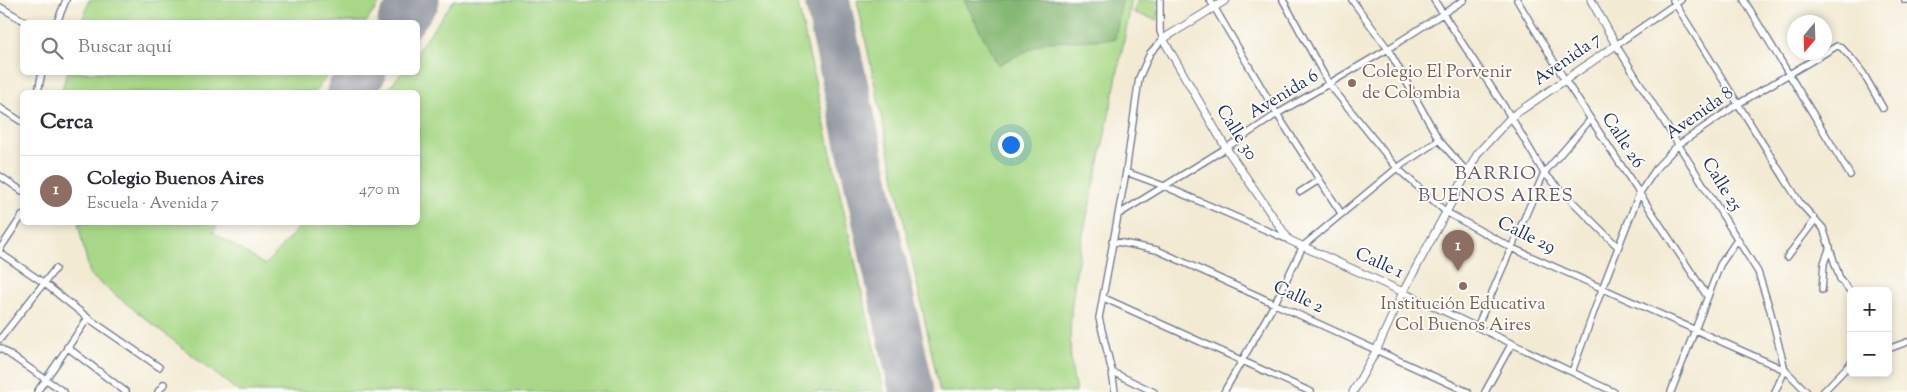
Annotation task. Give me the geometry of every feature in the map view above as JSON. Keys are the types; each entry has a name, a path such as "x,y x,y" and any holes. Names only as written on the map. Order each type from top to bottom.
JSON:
{"street":[{"path":"58,20 66,0"},
{"path":"1160,0 1160,31 1163,39"},
{"path":"1115,392 1099,318 1126,172 1139,78 1150,53 1163,39 1212,3 1226,0"},
{"name":"Calle 29","path":"1283,0 1330,84 1397,168 1446,212 1512,248 1696,328 1785,370"},
{"path":"1352,0 1388,49 1438,140 1467,172"},
{"path":"1434,0 1511,118 1544,173 1618,247"},
{"name":"Avenida 6","path":"1119,214 1277,114 1388,49 1464,0"},
{"name":"Calle 26","path":"1517,0 1590,120 1707,296"},
{"name":"Calle 25","path":"1591,0 1616,45 1758,272 1773,318 1785,370"},
{"path":"1744,0 1850,175"},
{"path":"1677,1 1800,203 1823,228 1840,279 1847,287"},
{"name":"Avenida 7","path":"1353,392 1376,351 1403,292 1478,153 1511,118 1677,1"},
{"path":"1212,3 1277,114 1341,213"},
{"path":"0,7 23,20"},
{"name":"Calle 30","path":"1163,39 1226,148 1289,240"},
{"name":"Avenida 8","path":"1572,372 1602,288 1639,194 1658,166 1678,145 1738,104 1837,46 1841,47 1852,58 1883,108"},
{"path":"38,90 41,75"},
{"path":"0,108 20,121"},
{"path":"1477,327 1544,173 1590,120"},
{"path":"1224,392 1275,303 1303,246 1397,168 1438,140"},
{"name":"Calle 1","path":"1126,172 1164,186 1303,246 1614,392"},
{"path":"0,176 20,190"},
{"path":"1300,192 1319,180"},
{"path":"20,219 0,251 88,318 159,367"},
{"path":"1267,230 1276,220"},
{"path":"1786,257 1815,220"},
{"path":"1671,392 1720,265 1737,240"},
{"name":"Calle 2","path":"1112,241 1156,250 1468,392"},
{"path":"1822,290 1824,263 1830,246"},
{"path":"0,339 55,268"},
{"path":"1104,298 1312,392"},
{"path":"37,392 88,318"},
{"path":"1892,348 1907,342"},
{"path":"1485,392 1512,343"},
{"path":"67,347 126,392"},
{"path":"0,348 64,392"},
{"path":"1823,392 1847,367"},
{"path":"1775,392 1785,370 1806,392"},
{"path":"1112,372 1154,392"},
{"path":"158,392 164,384"}],"green space":[{"path":"89,0 382,0 367,20 83,20"},
{"path":"454,0 797,0 884,392 239,392 90,275 78,225 218,225 213,232 265,265 301,225 420,225 420,90 388,90 399,75 420,75 420,47"},
{"path":"857,0 1132,0 1075,279 1070,337 1071,365 1076,392 940,392"},
{"path":"964,0 1122,0 1115,39 1045,42 998,65"},
{"path":"1137,0 1158,0 1157,20 1134,13"},
{"path":"66,75 328,75 316,90 62,90"}],"runway":[{"path":"402,20 417,0"},
{"path":"827,0 912,392"},
{"path":"350,90 362,75"}],"place":[{"name":"Colegio El Porvenir de Colombia","path":"1352,83"},
{"name":"Colegio Buenos Aires","path":"1458,271"},
{"name":"Institución Educativa Col Buenos Aires","path":"1463,286"}],"district":[{"name":"BARRIO BUENOS AIRES","path":"1496,185"}]}
